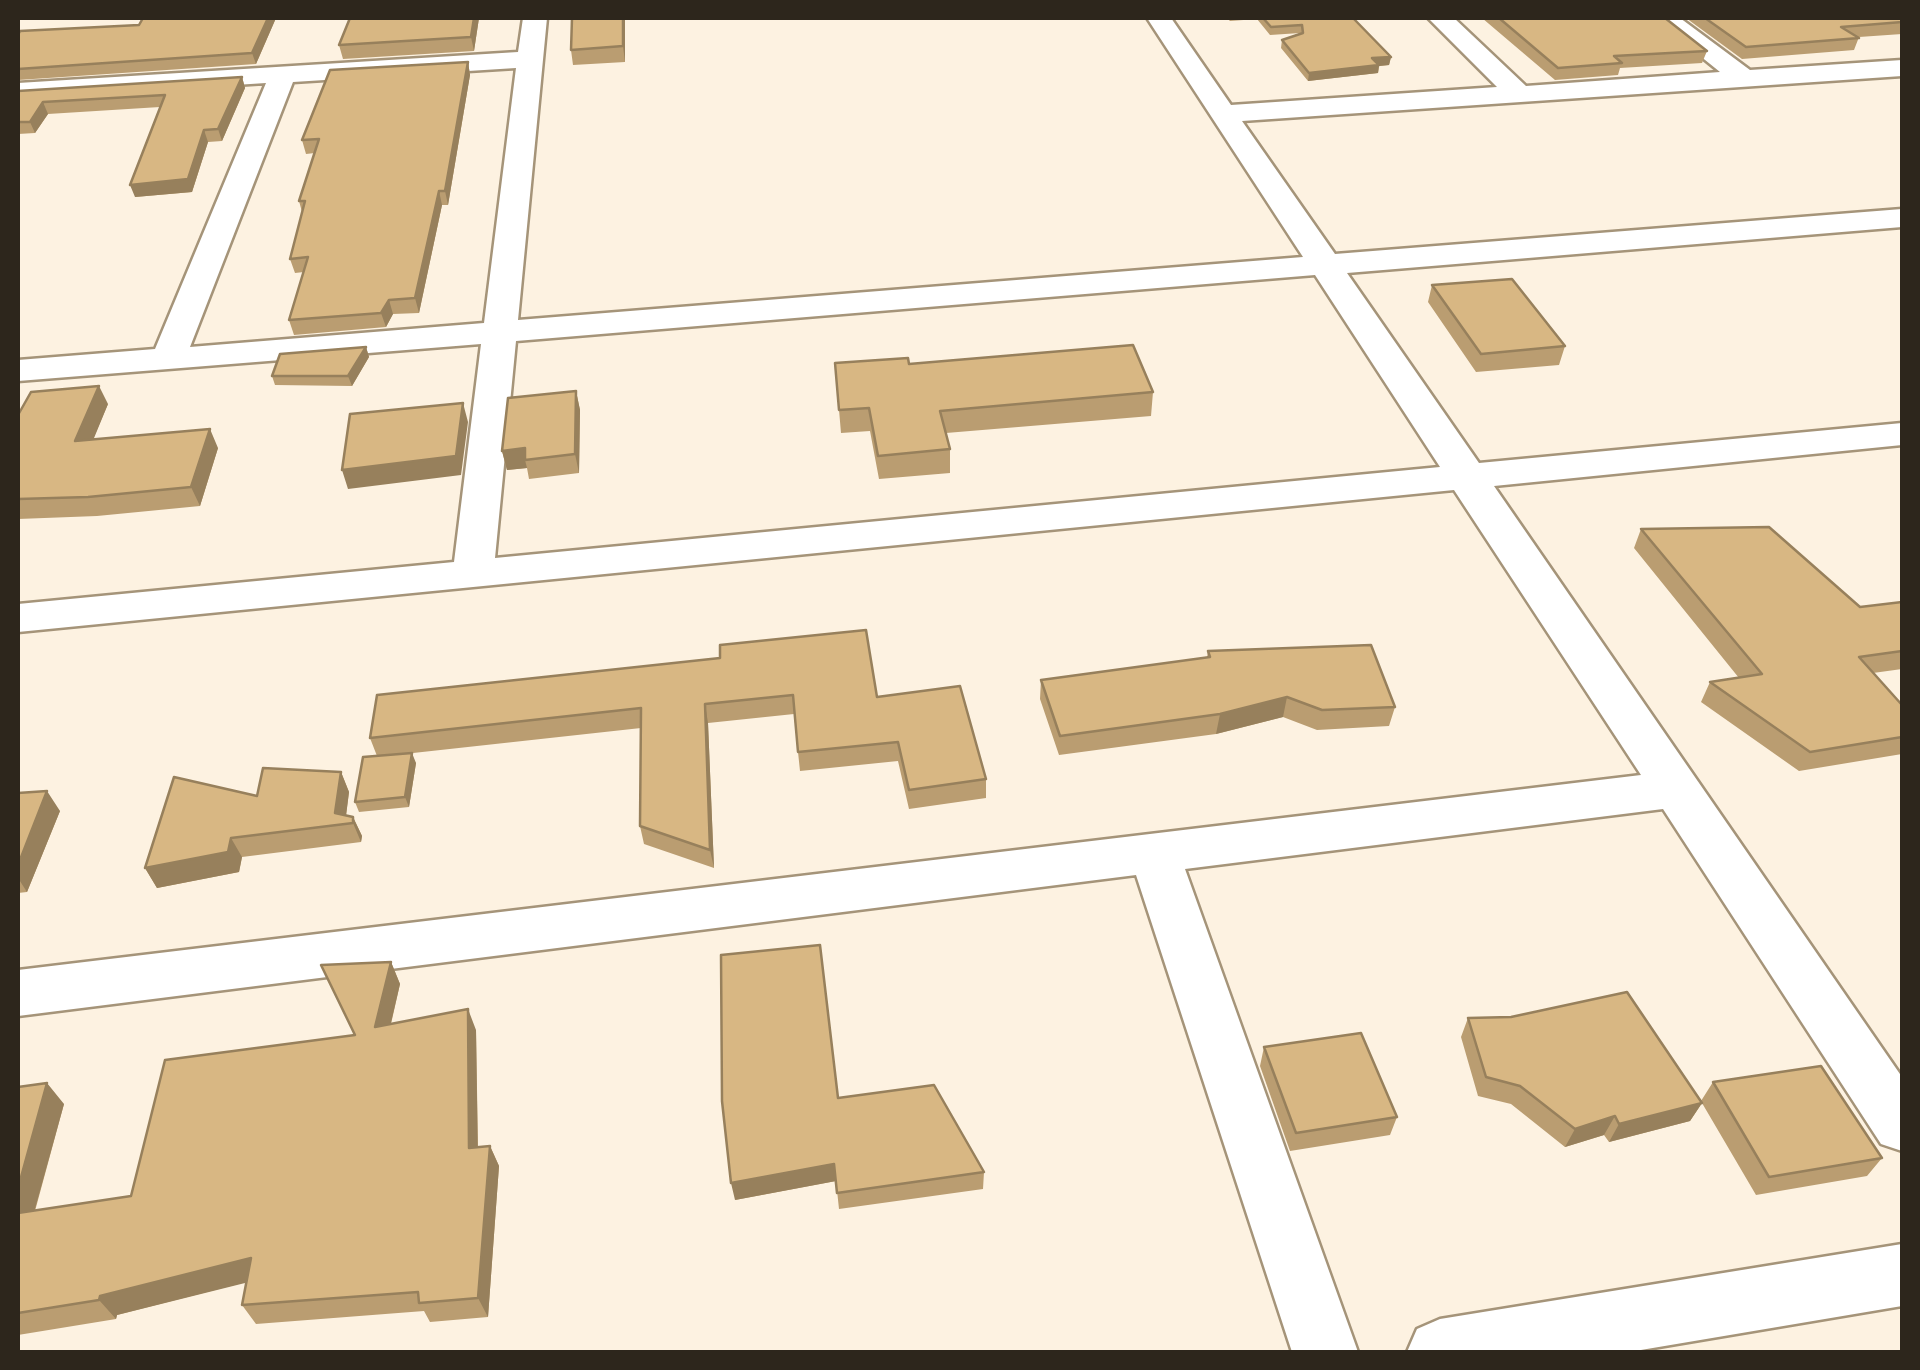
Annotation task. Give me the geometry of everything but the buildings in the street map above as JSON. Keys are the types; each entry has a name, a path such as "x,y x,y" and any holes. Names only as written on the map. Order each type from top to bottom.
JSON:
{"street":[{"path":"473,573 536,18"},
{"path":"1159,18 1902,1125"},
{"path":"1440,18 1519,94"},
{"path":"1665,18 1745,79"},
{"path":"18,90 531,59"},
{"path":"1224,114 1902,68"},
{"path":"168,359 282,74"},
{"path":"18,371 1902,218"},
{"path":"18,618 1887,436 1902,467"},
{"path":"18,993 1677,789"},
{"path":"1154,853 1325,1352"},
{"path":"1440,1352 1902,1275"}]}
